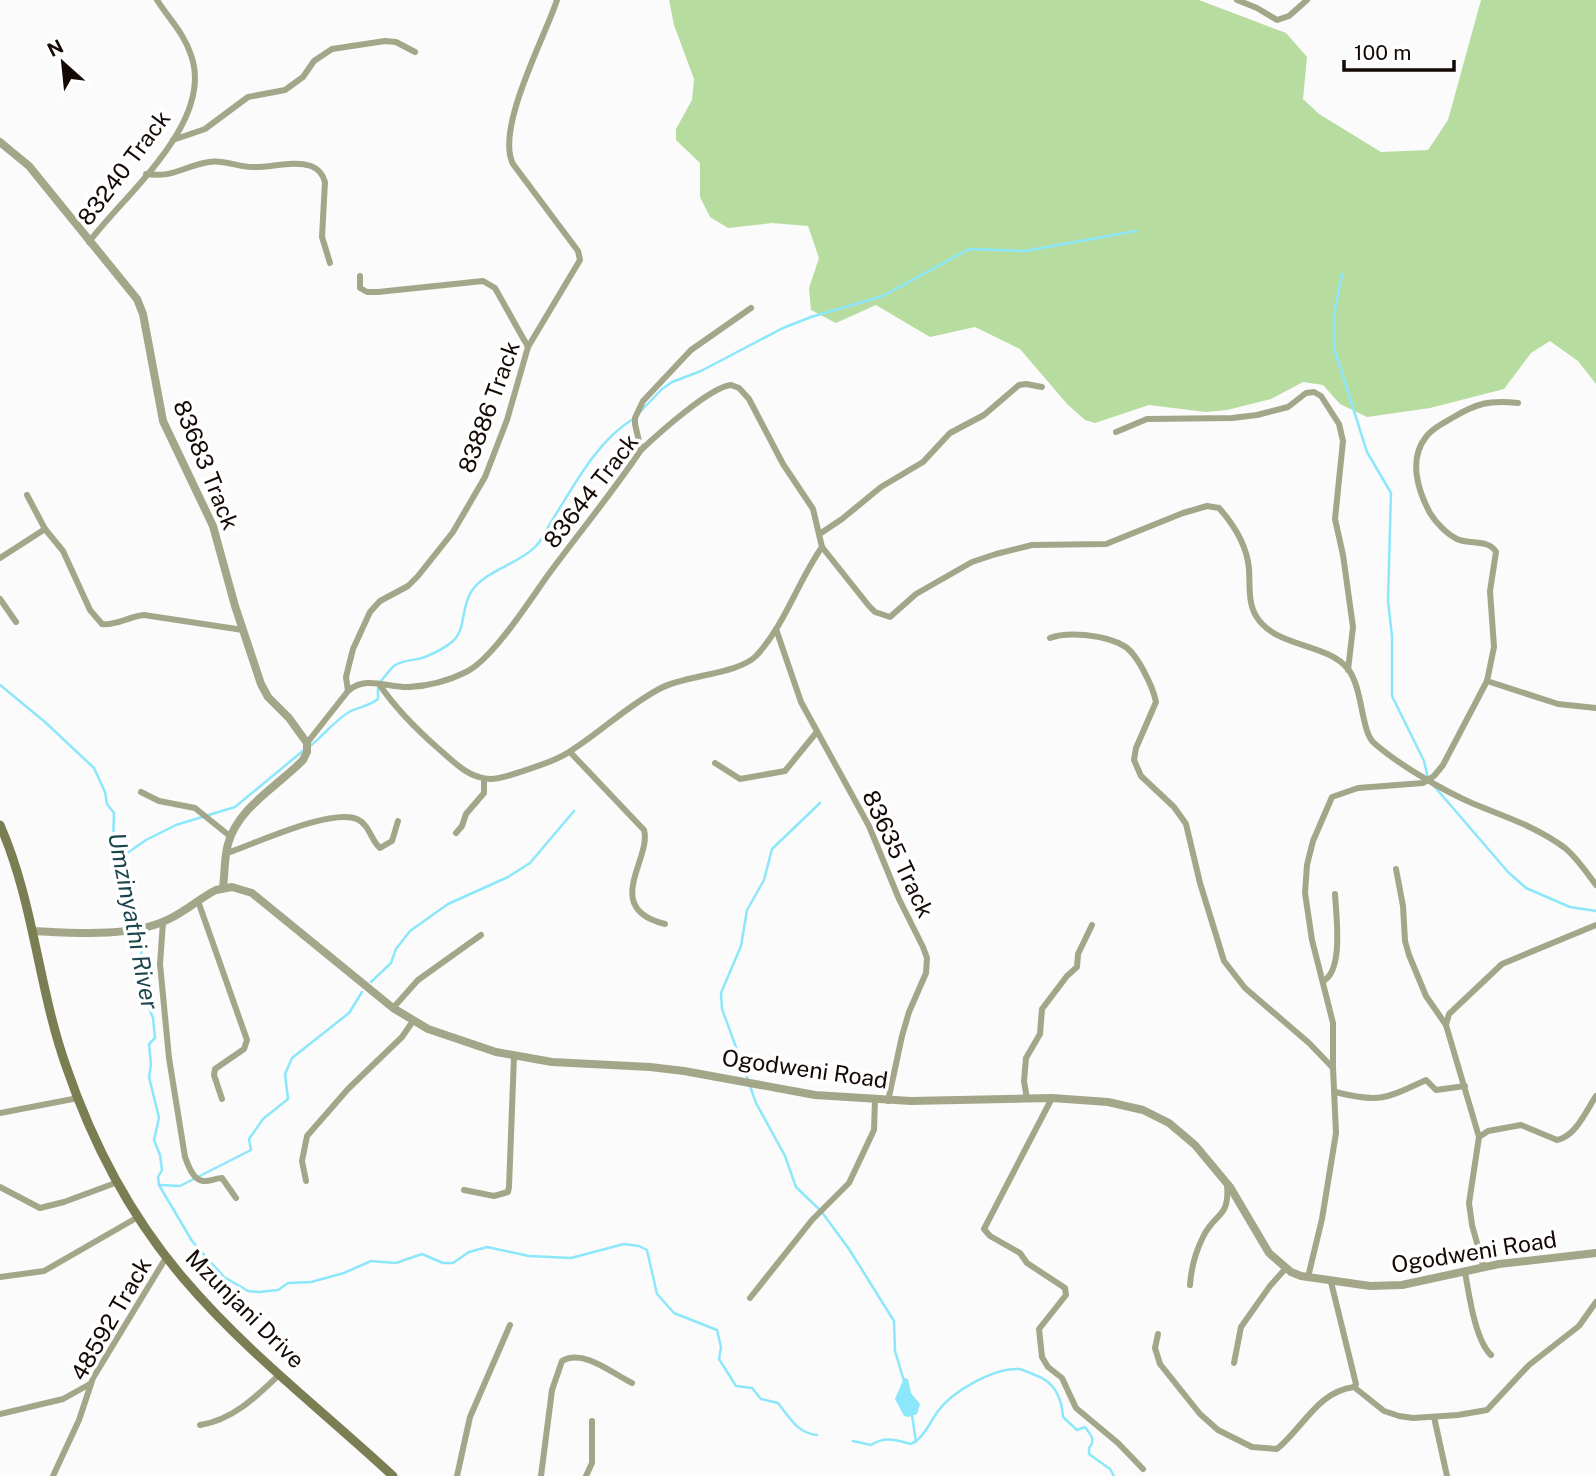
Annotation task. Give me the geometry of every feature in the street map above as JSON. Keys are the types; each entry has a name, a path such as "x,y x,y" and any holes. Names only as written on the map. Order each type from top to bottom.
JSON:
{"main road":[{"name":"Mzunjani Drive","path":"0,825 18,870 60,1049 78,1098 118,1182 138,1217 212,1310 393,1476"}],"street":[{"name":"83240 Track","path":"89,243 173,140 194,95 194,64 182,33 157,0"},
{"name":"83886 Track","path":"348,691 346,677 352,649 370,612 380,601 408,586 418,576 453,531 485,477 507,420 528,347 580,260 578,251 513,164 508,149 509,130 530,66 557,0"},
{"path":"1237,0 1277,20 1289,16 1307,0"},
{"path":"173,140 205,129 248,97 285,90 303,77 314,61 332,49 384,41 396,42 415,52"},
{"name":"83683 Track","path":"0,142 29,166 89,243 122,278 141,307 161,416 213,526 243,629 268,697 289,718 307,743"},
{"path":"146,174 170,175 217,161 248,167 314,167 325,182 322,237 331,262"},
{"path":"359,276 360,288 367,292 488,282 495,288 528,347"},
{"path":"641,450 635,418 643,401 691,350 751,308"},
{"name":"83644 Track","path":"348,691 362,683 406,687 429,685 456,677 475,667 512,624 641,450 712,392 726,385 736,386 749,399 783,464 813,509 821,533 822,547"},
{"path":"821,533 881,487 923,462 950,433 984,415 1019,385 1042,387"},
{"path":"1116,432 1147,419 1257,415 1288,407 1306,393 1314,392 1321,396 1339,424 1343,441 1335,519 1353,627 1349,670 1359,692 1370,739 1429,780 1473,803 1540,831 1568,850 1596,885"},
{"path":"1308,1277 1322,1219 1336,1133 1332,1068 1333,1023 1312,940 1305,893 1310,853 1328,803 1336,794 1358,788 1416,785 1429,780 1443,765 1487,681 1494,646 1490,591 1496,552 1489,544 1457,539 1437,522 1429,512 1418,484 1416,462 1427,434 1465,410 1485,402 1518,403"},
{"path":"27,495 45,529 63,551 90,610 102,624 144,615 243,629"},
{"path":"379,684 395,707 469,773 484,779 497,779 547,763 570,751 661,688 682,679 729,669 750,661 776,629 822,547 869,607 890,617 916,594 972,562 1032,545 1106,544 1207,506 1219,508 1246,550 1252,607 1261,623 1279,636 1320,652 1349,670"},
{"path":"0,558 45,529"},
{"path":"0,599 16,621"},
{"name":"83635 Track","path":"776,629 801,702 869,826 927,958 926,973 902,1036 888,1101"},
{"path":"1050,638 1069,633 1116,643 1128,649 1140,666 1156,702 1136,748 1134,760 1149,785 1179,813 1186,824 1200,883 1224,961 1245,988 1309,1043 1332,1068"},
{"path":"1487,681 1558,704 1596,708"},
{"path":"33,931 89,933 151,926 223,888 231,837 244,814 303,760 307,743 348,691"},
{"path":"715,763 740,779 779,773 790,766 817,733"},
{"path":"570,751 644,830 645,839 632,880 634,901 654,922 666,925"},
{"path":"456,833 466,814 484,793 484,779"},
{"path":"141,792 159,801 195,808 231,837"},
{"path":"227,853 298,825 349,818 363,823 380,848 391,841 398,821"},
{"path":"1396,869 1409,955 1426,996 1447,1025 1479,1136 1469,1203 1484,1268"},
{"name":"Ogodweni Road","path":"223,888 232,887 252,893 413,1021 441,1034 514,1056 552,1062 650,1066 803,1093 888,1101 1052,1098 1127,1105 1158,1116 1178,1129 1195,1145 1227,1184 1269,1253 1286,1268 1308,1277 1370,1286 1402,1285 1499,1264 1596,1253"},
{"path":"1323,981 1329,978 1334,970 1335,894"},
{"path":"198,901 247,1040 244,1049 215,1069 214,1074 222,1099"},
{"path":"163,922 160,964 169,1058 185,1157 198,1179 205,1181 222,1178 236,1198"},
{"path":"1027,1099 1024,1082 1026,1058 1040,1034 1042,1008 1077,967 1078,954 1091,925"},
{"path":"1447,1025 1449,1014 1457,1005 1502,964 1596,925"},
{"path":"394,1008 418,980 481,935"},
{"path":"306,1181 302,1161 307,1136 348,1089 402,1037 413,1021"},
{"path":"464,1190 494,1196 508,1192 514,1056"},
{"path":"1335,1093 1374,1100 1388,1097 1426,1080 1436,1090 1465,1086"},
{"path":"1479,1136 1488,1131 1521,1125 1557,1140 1562,1139 1570,1135 1596,1096"},
{"path":"0,1113 78,1098"},
{"path":"1052,1098 984,1229 990,1236 1020,1253 1027,1264 1065,1288 1066,1295 1039,1329 1042,1357 1048,1367 1062,1378 1080,1412 1118,1443 1143,1469"},
{"path":"750,1298 811,1220 849,1183 874,1129 875,1099"},
{"path":"0,1187 40,1208 118,1182"},
{"path":"1189,1285 1203,1236 1224,1212 1229,1200 1227,1184"},
{"path":"0,1277 44,1270 138,1217"},
{"name":"48592 Track","path":"53,1476 79,1420 90,1384 101,1362 167,1256"},
{"path":"1234,1363 1241,1327 1286,1268"},
{"path":"1465,1272 1480,1335 1491,1355"},
{"path":"1331,1282 1354,1387 1389,1414 1413,1418 1487,1410 1529,1365 1579,1326 1596,1302"},
{"path":"457,1476 470,1418 510,1325"},
{"path":"1158,1334 1155,1348 1160,1364 1179,1390 1214,1426 1254,1448 1277,1449 1304,1421 1313,1407 1339,1390 1354,1387"},
{"path":"541,1476 552,1390 562,1361 575,1357 594,1363 632,1383"},
{"path":"200,1425 215,1423 230,1415 281,1374"},
{"path":"0,1414 63,1399 90,1384"},
{"path":"1434,1417 1447,1476"},
{"path":"586,1476 592,1463 592,1421"}],"green space":[{"path":"669,0 1199,0 1286,33 1307,57 1303,99 1319,114 1381,152 1428,150 1448,120 1481,0 1596,0 1596,384 1578,361 1550,341 1531,353 1504,389 1430,408 1367,417 1340,404 1323,385 1303,382 1271,399 1227,410 1206,412 1149,405 1095,423 1085,420 1068,405 1020,349 975,327 930,337 876,305 836,323 811,310 809,288 819,258 808,226 772,223 728,228 710,217 700,197 700,163 676,140 676,129 692,100 694,79 674,25"}],"water":[{"path":"904,1378 908,1379 911,1393 920,1404 917,1414 908,1417 904,1416 895,1399"}],"waterway":[{"path":"640,412 672,382 701,371 783,328 883,296 969,249 1025,251 1136,231"},
{"path":"1342,274 1334,314 1334,348 1367,452 1391,493 1388,601 1392,636 1392,696 1424,761 1428,778"},
{"path":"380,682 398,664 425,657 453,641 460,631 468,598 477,584 536,546 598,451 620,428 633,419"},
{"name":"Umzinyathi River","path":"0,685 94,768 105,792 107,804 114,813 113,847 124,894 133,910 142,948 140,962 143,991 153,1018 155,1038 149,1044 149,1077 159,1118 154,1140 162,1170 158,1177 159,1185 192,1241 224,1277 248,1291 259,1292 278,1290 288,1283 311,1282 344,1273 371,1261 396,1263 422,1254 443,1263 453,1263 469,1252 487,1247 529,1256 571,1258 624,1244 639,1246 647,1250 657,1294 674,1313 717,1330 721,1347 719,1359 736,1386 752,1388 761,1399 778,1403 799,1428 817,1435"},
{"path":"310,746 346,714 378,699 378,688"},
{"path":"117,860 146,840 176,825 235,807 304,750"},
{"path":"1434,786 1508,872 1526,888 1570,907 1596,911"},
{"path":"748,1080 722,1009 721,993 741,946 747,910 764,880 772,849 820,803"},
{"path":"371,982 391,963 396,949 410,931 448,904 508,877 530,863 574,811"},
{"path":"160,1185 180,1186 251,1150 249,1139 263,1119 288,1099 285,1074 292,1058 349,1013 362,992"},
{"path":"750,1086 756,1103 785,1156 796,1187 821,1211 849,1249 894,1321 895,1351 904,1381"},
{"name":"Umzinyathi River","path":"853,1441 871,1445 881,1440 911,1444 923,1434 945,1403 963,1389 997,1372 1019,1369 1042,1378 1052,1386 1059,1397 1063,1417 1077,1430 1085,1427 1092,1440 1089,1454 1110,1469 1114,1476"},
{"path":"912,1415 916,1442"}]}
